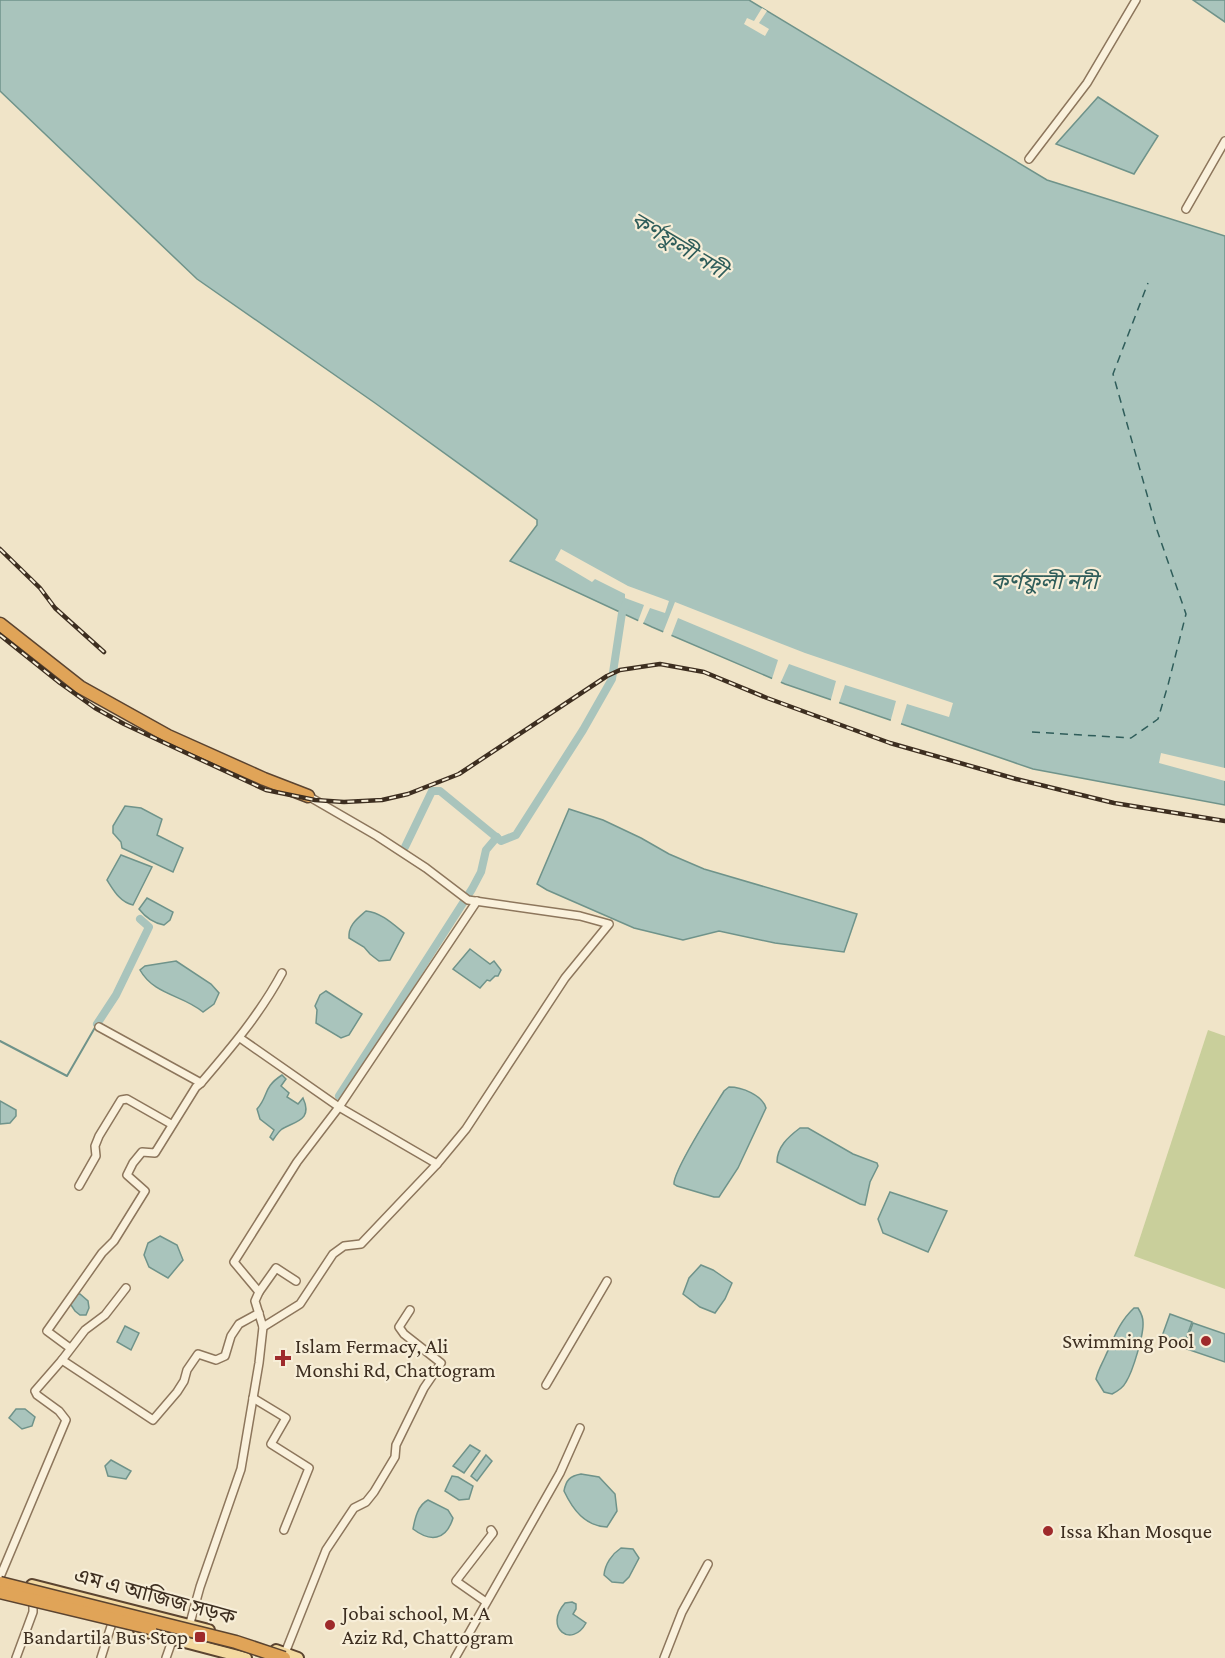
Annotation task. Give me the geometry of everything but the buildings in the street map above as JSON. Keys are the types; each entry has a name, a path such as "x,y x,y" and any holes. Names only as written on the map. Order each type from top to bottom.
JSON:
{"highway":[{"path":"0,624 80,687 177,740 308,796"},
{"path":"0,1583 285,1656"},
{"path":"0,1594 210,1643 261,1658"}],"main road":[{"name":"এম এ আজিজ সড়ক","path":"0,1577 190,1624 285,1656 298,1658"},
{"name":"এম এ আজিজ সড়ক","path":"0,1594 246,1658"}],"street":[{"path":"1029,159 1087,84 1136,0"},
{"path":"1186,209 1225,141"},
{"path":"263,1327 300,1304 333,1254 345,1246 361,1244 436,1164 485,1102 565,978 609,924 580,916 553,914 465,899 426,868 308,796"},
{"path":"259,1292 234,1262 297,1162 339,1107 477,901"},
{"path":"70,1348 47,1331 102,1253 114,1241 141,1200 145,1191 128,1175 133,1163 142,1152 155,1153 196,1087 240,1038 270,995 282,973"},
{"path":"99,1027 201,1083"},
{"path":"240,1038 339,1107 436,1164"},
{"path":"79,1186 96,1156 95,1146 99,1136 121,1100 127,1099 171,1124"},
{"path":"185,1641 200,1587 241,1469 263,1327 255,1301 276,1268 296,1281"},
{"path":"546,1385 608,1281"},
{"path":"0,1577 66,1420 35,1391 85,1330 105,1315 126,1288"},
{"path":"285,1656 326,1550 354,1508 366,1502 374,1492 395,1457 395,1446 424,1388 441,1363 400,1329 399,1327 410,1310"},
{"path":"62,1360 153,1420 177,1392 184,1381 187,1370 198,1354 216,1360 225,1356 231,1336 239,1324 259,1314"},
{"path":"253,1398 286,1418 271,1444 309,1468 284,1530"},
{"path":"455,1658 560,1473 580,1428"},
{"path":"486,1602 456,1581 493,1533 491,1530"},
{"path":"664,1658 682,1612 708,1564"},
{"path":"16,1658 33,1612 33,1604"},
{"path":"101,1658 112,1623"},
{"path":"166,1658 172,1638"}],"green space":[{"path":"1208,1030 1225,1036 1225,1289 1134,1256"}],"water":[{"name":"কর্ণফুলী নদী","path":"0,0 749,0 1047,180 1225,236 1225,805 1033,769 785,684 652,627 510,561 537,525 537,520 197,279 0,91"},
{"path":"1193,0 1225,0 1225,22"},
{"path":"1098,97 1158,136 1134,174 1056,144"},
{"path":"125,806 141,808 162,819 157,835 183,848 173,872 122,848 121,842 113,833 113,826"},
{"path":"569,809 603,820 704,869 857,914 844,952 775,943 719,931 683,940 634,928 547,890 537,884"},
{"path":"121,855 152,867 133,905 121,899 107,880"},
{"path":"147,898 173,912 170,920 164,925 150,920 139,909"},
{"path":"366,911 381,916 404,933 390,960 379,961 364,947 349,938 352,926"},
{"path":"470,949 490,964 494,961 501,970 498,976 490,981 487,980 480,988 453,969"},
{"path":"176,961 211,984 219,993 214,1004 203,1012 153,985 140,970 145,966"},
{"path":"326,991 362,1014 349,1035 341,1038 316,1023 315,1006 320,995"},
{"path":"282,1075 286,1079 281,1086 289,1093 287,1097 298,1104 303,1098 306,1111 302,1119 282,1129 273,1140 270,1137 274,1130 260,1119 257,1109 268,1088"},
{"path":"729,1087 740,1088 751,1093 764,1103 766,1108 738,1168 719,1197 677,1186 674,1184 675,1177 687,1152 724,1091"},
{"path":"0,1101 16,1110 16,1116 10,1123 0,1124"},
{"path":"800,1128 808,1128 853,1154 877,1163 865,1205 777,1162 784,1143"},
{"path":"890,1192 947,1211 928,1252 883,1233 878,1219"},
{"path":"160,1236 177,1245 183,1260 168,1278 149,1267 144,1255 148,1243"},
{"path":"701,1265 732,1283 715,1313 700,1307 683,1294 689,1278"},
{"path":"75,1294 80,1294 88,1301 89,1308 86,1315 80,1315 69,1302"},
{"path":"1134,1308 1138,1308 1142,1315 1143,1328 1132,1370 1120,1389 1112,1394 1104,1392 1096,1379 1098,1373 1117,1331"},
{"path":"1170,1314 1192,1322 1183,1347 1161,1339"},
{"name":"Swimming Pool","path":"1193,1323 1225,1334 1225,1362 1184,1348"},
{"path":"125,1326 139,1333 131,1350 117,1342"},
{"path":"16,1409 25,1409 35,1417 32,1426 22,1429 9,1418"},
{"path":"470,1445 480,1451 464,1473 453,1466"},
{"path":"486,1455 492,1461 477,1481 471,1476"},
{"path":"111,1460 131,1471 126,1479 108,1476 105,1466"},
{"path":"581,1474 599,1477 615,1494 617,1511 607,1527 592,1524 581,1516 564,1491 569,1479"},
{"path":"452,1476 473,1486 469,1499 459,1500 445,1491"},
{"path":"428,1500 448,1510 453,1518 446,1531 437,1537 425,1536 413,1529 419,1508"},
{"path":"621,1548 633,1549 639,1558 629,1577 623,1583 612,1582 604,1575 606,1567"},
{"path":"565,1603 576,1604 573,1614 586,1623 580,1631 567,1635 558,1627 557,1620"}],"pier":[{"path":"762,8 767,11 759,23 769,29 765,36 744,24 747,18 754,21"},
{"path":"561,549 628,586 669,601 665,613 650,608 642,626 637,624 644,605 625,598 625,594 595,579 592,582 555,560"},
{"path":"675,602 805,653 953,703 949,717 907,704 900,727 890,723 896,701 845,685 838,706 830,703 836,681 789,664 780,684 771,682 778,660 678,618 670,639 662,635"},
{"path":"1161,753 1225,768 1225,781 1159,763"}],"waterway":[{"path":"405,847 432,791 440,791 501,841 516,835 583,730 612,679 622,613 626,604"},
{"path":"339,1096 472,889 481,872 486,850 497,837"},
{"path":"97,1024 116,995 149,927 140,919"},
{"path":"0,1041 67,1076 97,1024"}],"ferry route":[{"path":"1032,732 1131,738 1158,719 1168,685 1186,614 1157,530 1113,374 1148,283"}],"railway":[{"path":"0,549 40,588 55,608 104,652"},
{"path":"0,635 60,683 95,708 124,724 266,790 315,800 344,802 382,800 408,794 459,774 607,676 620,670 660,664 704,672 767,698 890,743 1016,779 1114,803 1225,821"}],"place":[{"name":"Swimming Pool","path":"1206,1341"},
{"name":"Islam Fermacy, Ali Monshi Rd, Chattogram","path":"283,1358"},
{"name":"Issa Khan Mosque","path":"1048,1531"},
{"name":"Jobai school, M. A Aziz Rd, Chattogram","path":"330,1625"},
{"name":"Bandartila Bus Stop","path":"200,1637"}]}
